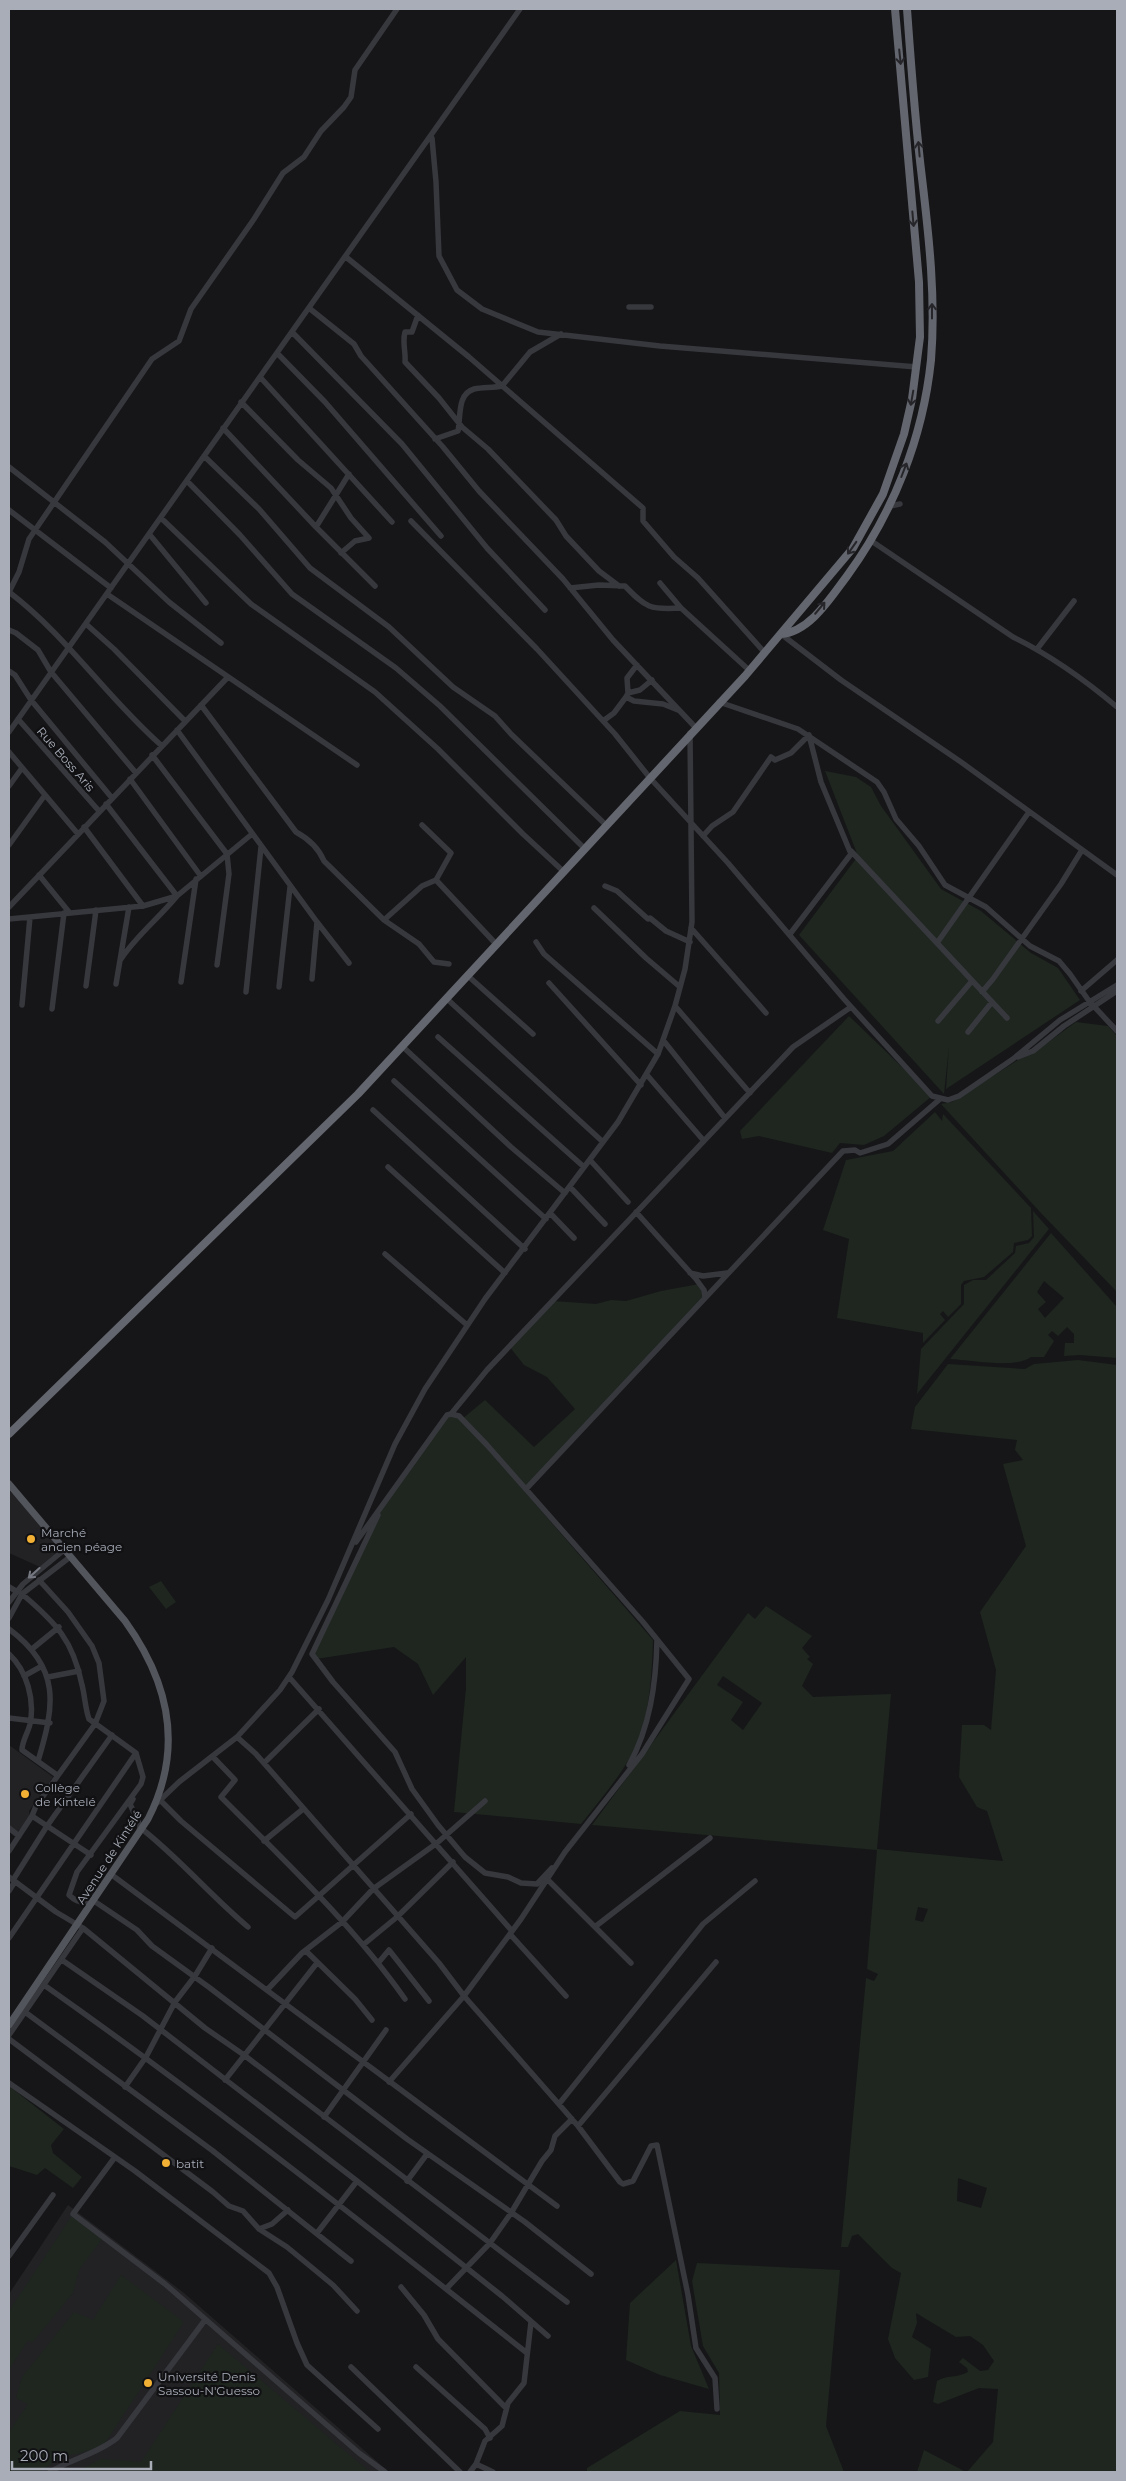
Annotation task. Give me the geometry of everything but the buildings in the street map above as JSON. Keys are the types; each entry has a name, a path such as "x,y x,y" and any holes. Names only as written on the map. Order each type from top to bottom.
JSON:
{"highway":[{"path":"9,1434 358,1094 719,702 750,671 842,563 866,528 898,453 909,416 920,337 919,282 895,9"},
{"path":"781,634 793,633 814,616 848,573 870,540 890,506 919,424 927,384 932,336 928,245 907,9"}],"main road":[{"name":"Avenue de Kintélé","path":"9,1484 11,1490 70,1557 142,1644 161,1687 167,1710 169,1732 158,1802 80,1926 9,2025"}],"street":[{"path":"162,746 138,725 34,610 9,592 19,572 29,539 152,359 179,341 191,309 254,219 283,173 304,157 321,131 351,97 355,70 397,9"},
{"path":"9,732 150,535 241,402 432,137 520,9"},
{"path":"432,137 439,256 458,290 482,309 528,329 561,334 660,346 917,368"},
{"path":"346,257 418,315 643,508 643,521 674,558 698,578 765,653"},
{"path":"629,307 651,307"},
{"path":"310,308 354,344 361,356 479,491 570,588 613,640 679,710 693,731 690,942 675,1006 658,1054 641,1085 603,1142 440,1364 395,1444 308,1642 289,1676 237,1737 179,1782 158,1802 295,1917 411,1814"},
{"path":"418,315 412,332 405,332 403,338 406,350 405,362 439,398 460,424 488,449 556,520 566,536 600,571 619,586"},
{"path":"292,332 402,444 487,548 545,610"},
{"path":"435,439 458,430 462,401 465,394 474,389 502,386 530,352 561,334"},
{"path":"276,354 325,402 441,536"},
{"path":"260,377 392,522"},
{"path":"241,402 298,460 338,495 351,518 368,538 355,541 342,553"},
{"path":"224,428 316,527 375,586"},
{"path":"204,456 259,509 310,568 389,627 453,687 495,716 606,825"},
{"path":"9,467 53,504 105,542 169,602 221,644"},
{"path":"316,527 324,512 338,495 349,474"},
{"path":"187,481 240,535 264,565 292,594 396,668 440,706 584,848"},
{"path":"890,506 900,504"},
{"path":"9,510 109,591 228,677 358,765"},
{"path":"161,518 251,604 375,692 438,749 563,871"},
{"path":"411,521 536,649 603,721 650,778 790,934 851,1007 932,1096 948,1100 959,1096 1013,1059 1052,1025 1117,991"},
{"path":"150,535 206,603"},
{"path":"870,540 1013,637 1037,649 1095,688 1117,707"},
{"path":"660,583 680,608 750,671"},
{"path":"570,588 625,586 643,605 653,609 680,608"},
{"path":"1037,649 1074,601"},
{"path":"86,624 114,649 185,721"},
{"path":"9,630 16,633 38,650 51,672 136,773"},
{"path":"781,634 841,680 1117,876"},
{"path":"637,666 627,678 627,695 634,701 663,704 679,710"},
{"path":"9,671 15,675 31,700 112,798"},
{"path":"9,907 228,677"},
{"path":"603,721 614,713 627,695 640,690 652,680"},
{"path":"719,702 787,724 809,735 877,782 884,792 896,819 919,846 945,884 986,907 1030,946 1058,961 1070,974 1091,1004 1117,1031"},
{"path":"201,705 296,832 319,850 324,861 384,920 419,944 434,962 449,964"},
{"name":"Rue Boss Aris","path":"18,719 99,812"},
{"path":"177,730 290,887 349,963"},
{"path":"703,836 733,812 771,757 775,760 791,753 809,735"},
{"path":"809,735 821,782 851,851 1007,1018"},
{"path":"9,752 78,834"},
{"path":"152,756 227,854 229,874 217,965"},
{"path":"9,786 22,768"},
{"path":"130,779 198,877 181,982"},
{"path":"9,845 45,795"},
{"path":"106,804 177,896"},
{"path":"937,943 1029,812"},
{"path":"384,920 422,886 436,880 451,854 422,825"},
{"path":"84,827 143,906"},
{"path":"120,959 128,947 158,919 177,896 252,834"},
{"path":"246,992 261,847"},
{"path":"982,992 1061,884 1082,850"},
{"path":"790,934 850,857 851,851"},
{"path":"39,875 66,913 52,1009"},
{"path":"436,880 496,944"},
{"path":"606,886 617,891 648,919 650,918 666,931 690,942"},
{"path":"279,987 290,887"},
{"path":"9,919 143,906 177,896"},
{"path":"116,984 129,907"},
{"path":"594,908 646,958 680,987"},
{"path":"86,986 96,910"},
{"path":"22,1005 30,917"},
{"path":"312,978 317,922"},
{"path":"691,928 766,1013"},
{"path":"536,942 544,954 658,1054"},
{"path":"1081,991 1117,960"},
{"path":"467,975 532,1034"},
{"path":"938,1021 972,981"},
{"path":"549,983 641,1085"},
{"path":"1091,1004 1117,985"},
{"path":"446,998 603,1142"},
{"path":"968,1032 992,1002"},
{"path":"675,1006 750,1093"},
{"path":"348,1552 447,1415 451,1414 486,1370 793,1047 851,1007"},
{"path":"438,1037 584,1167"},
{"path":"663,1040 725,1118"},
{"path":"402,1046 511,1147 565,1193"},
{"path":"647,1075 704,1141"},
{"path":"394,1081 574,1238"},
{"path":"526,1489 844,1151 855,1150 860,1153 888,1144 940,1099"},
{"path":"373,1110 525,1249"},
{"path":"590,1160 628,1202"},
{"path":"388,1167 505,1273"},
{"path":"570,1187 605,1224"},
{"path":"636,1212 704,1290 705,1297"},
{"path":"385,1254 467,1325"},
{"path":"689,1272 703,1276 729,1272"},
{"path":"383,1504 312,1654 333,1682 395,1752 412,1789 465,1857 485,1874 508,1877 522,1883 537,1884 561,1858 617,1786 651,1740 689,1679 526,1489 459,1416 451,1414"},
{"path":"9,1602 64,1550"},
{"path":"9,1618 19,1593 70,1557"},
{"path":"9,1851 32,1816 36,1806 95,1724 104,1701 99,1663 92,1646 78,1625 39,1580"},
{"path":"9,1588 19,1593 59,1628 72,1649 88,1716 95,1724 136,1753 143,1777 130,1804 140,1826 140,1832 168,1849 200,1884 248,1927"},
{"path":"32,1649 59,1628"},
{"path":"9,1629 32,1649 48,1677 52,1705 50,1723 38,1761"},
{"path":"617,1786 642,1742 656,1676 657,1640"},
{"path":"9,1654 24,1676 31,1700 31,1721 21,1749 25,1754 57,1775"},
{"path":"24,1676 42,1666"},
{"path":"48,1677 79,1672"},
{"path":"289,1676 437,1843 566,1996"},
{"path":"264,1763 319,1709"},
{"path":"9,1718 50,1723"},
{"path":"9,1891 12,1880 46,1826 112,1735"},
{"path":"237,1737 264,1763 439,1963 464,1996 578,2126 607,2167 623,2184 633,2181 651,2146 655,2144 659,2147 688,2295 696,2348 715,2378 717,2409"},
{"path":"9,1938 136,1753"},
{"path":"213,1757 235,1780 221,1797 318,1895 379,1962 405,1999"},
{"path":"141,1784 73,1880 69,1895 79,1901 88,1903 94,1901 137,1930 152,1946 195,1976 427,2154 511,2213 591,2274"},
{"path":"267,1990 306,1951 342,1922 373,1889 437,1843 446,1833 486,1801"},
{"path":"264,1841 303,1809"},
{"path":"32,1816 91,1855"},
{"path":"9,1828 19,1836"},
{"path":"596,1926 710,1838"},
{"path":"390,2082 464,1996 548,1880 561,1858"},
{"path":"363,1945 397,1916 453,1862"},
{"path":"112,1875 557,2206"},
{"path":"12,1880 80,1926 205,2028 244,2055 567,2302"},
{"path":"548,1880 631,1963"},
{"path":"559,2104 703,1924 755,1881"},
{"path":"9,2035 62,1960 80,1926"},
{"path":"125,2087 146,2057 175,2002 195,1976 212,1948"},
{"path":"379,1962 389,1950 429,2001"},
{"path":"306,1951 355,1999 372,2020"},
{"path":"62,1960 160,2029 357,2181 548,2336"},
{"path":"578,2126 716,1962"},
{"path":"225,2080 284,2002 317,1963"},
{"path":"44,1985 146,2057 260,2142 527,2353"},
{"path":"25,2012 125,2087 155,2107 351,2260"},
{"path":"324,2117 386,2030"},
{"path":"9,2039 229,2206 243,2211 259,2229 283,2244 333,2285 357,2311"},
{"path":"9,2083 115,2158 268,2273 277,2287 296,2343 307,2365 378,2429"},
{"path":"447,2288 490,2243 551,2150 555,2136 572,2119"},
{"path":"407,2181 427,2154"},
{"path":"115,2158 73,2214 136,2260 358,2453 385,2472"},
{"path":"317,2233 357,2181"},
{"path":"9,2256 53,2195"},
{"path":"259,2229 272,2224 288,2210"},
{"path":"401,2287 424,2315 438,2339 506,2408"},
{"path":"50,2472 98,2450 117,2438 205,2320"},
{"path":"470,2472 476,2464 482,2446 502,2426 506,2408 524,2383 531,2322"},
{"path":"416,2367 485,2429 490,2438"},
{"path":"351,2368 460,2472"},
{"path":"476,2464 493,2472"}],"shaded area":[{"path":"825,771 856,777 871,787 881,806 941,889 981,911 1031,953 1058,968 1080,1000 946,1089 949,1046 944,1094 799,935 858,856"},
{"path":"849,1016 932,1096 884,1136 864,1145 840,1143 832,1153 759,1136 742,1139 740,1131"},
{"path":"1076,1022 1108,1026 1117,1036 1117,1292 1040,1212 941,1104 952,1102 1018,1060 1032,1054"},
{"path":"935,1112 942,1121 943,1114 1031,1208 1032,1236 1028,1240 1014,1243 1013,1252 984,1277 964,1281 961,1285 961,1304 948,1317 943,1311 940,1314 945,1320 923,1343 923,1333 837,1318 849,1239 823,1230 846,1160 893,1151"},
{"path":"1033,1211 1049,1229 917,1394 921,1349 964,1304 964,1285 973,1280 986,1280 1015,1253 1016,1246 1029,1243 1034,1237"},
{"path":"1051,1233 1117,1307 1117,1358 1080,1355 1064,1356 1065,1343 1074,1343 1074,1334 1067,1327 1058,1336 1052,1331 1048,1335 1054,1341 1044,1357 1031,1357 1015,1363 950,1359","holes":["1044,1281 1064,1298 1045,1318 1038,1309 1046,1302 1037,1292"]},
{"path":"699,1284 705,1297 526,1489 487,1448 653,1640 648,1702 643,1727 634,1750 613,1783 581,1824 454,1812 466,1688 466,1657 433,1695 418,1664 394,1647 316,1659 312,1654 383,1504 447,1415 462,1419 485,1400 534,1447 575,1409 547,1377 524,1365 509,1346 553,1301 596,1304 611,1300 626,1301 661,1291"},
{"path":"1078,1360 1117,1365 1117,2472 967,2472 993,2442 998,2389 979,2388 938,2404 933,2402 937,2381 968,2372 967,2368 959,2362 963,2358 980,2371 988,2370 994,2361 983,2345 970,2336 956,2337 916,2313 917,2323 912,2337 931,2349 928,2377 914,2380 895,2358 888,2339 901,2273 892,2268 858,2234 852,2236 848,2247 841,2247 866,1978 874,1981 878,1974 867,1969 877,1850 592,1825 748,1613 755,1619 766,1606 812,1636 802,1648 810,1657 807,1659 813,1664 802,1686 813,1697 891,1694 877,1849 1003,1861 987,1811 977,1807 959,1777 962,1725 984,1725 991,1730 996,1670 980,1612 1026,1546 1003,1464 1023,1460 1015,1450 1017,1440 911,1429 915,1407 948,1364 1025,1369 1034,1364","holes":["723,1676 762,1703 743,1730 731,1720 743,1702 717,1685","918,1907 928,1909 923,1922 915,1920","958,2178 987,2188 981,2208 957,2201"]},
{"name":"Marché ancien péage","path":"9,1490 63,1549 40,1567 9,1553"},
{"path":"161,1581 176,1602 166,1609 149,1587"},
{"name":"Collège de Kintelé","path":"9,1745 53,1777 29,1811 30,1817 18,1832 9,1826"},
{"path":"9,2086 64,2129 51,2145 53,2153 82,2177 73,2188 45,2168 37,2175 9,2166"},
{"name":"Université Denis Sassou-N'Guesso","path":"68,2205 184,2293 389,2472 9,2472 9,2294"},
{"path":"73,2214 104,2236 79,2270 73,2293 32,2343 28,2340 9,2370 9,2311"},
{"path":"676,2260 691,2346 709,2389 660,2375 626,2360 630,2303"},
{"path":"697,2263 840,2270 826,2426 844,2472 587,2472 587,2468 680,2411 720,2415 719,2373 703,2346 692,2281"},
{"path":"121,2275 184,2322 102,2448 62,2457 39,2472 9,2472 9,2432 28,2404 16,2398 22,2377 74,2312 93,2320"},
{"path":"218,2344 370,2472 76,2472 101,2459 141,2462"},
{"path":"924,2450 966,2472 917,2472"}],"place":[{"name":"Marché ancien péage","path":"31,1539"},
{"name":"Collège de Kintelé","path":"25,1794"},
{"name":"batit","path":"166,2163"},
{"name":"Université Denis Sassou-N'Guesso","path":"148,2383"}]}
